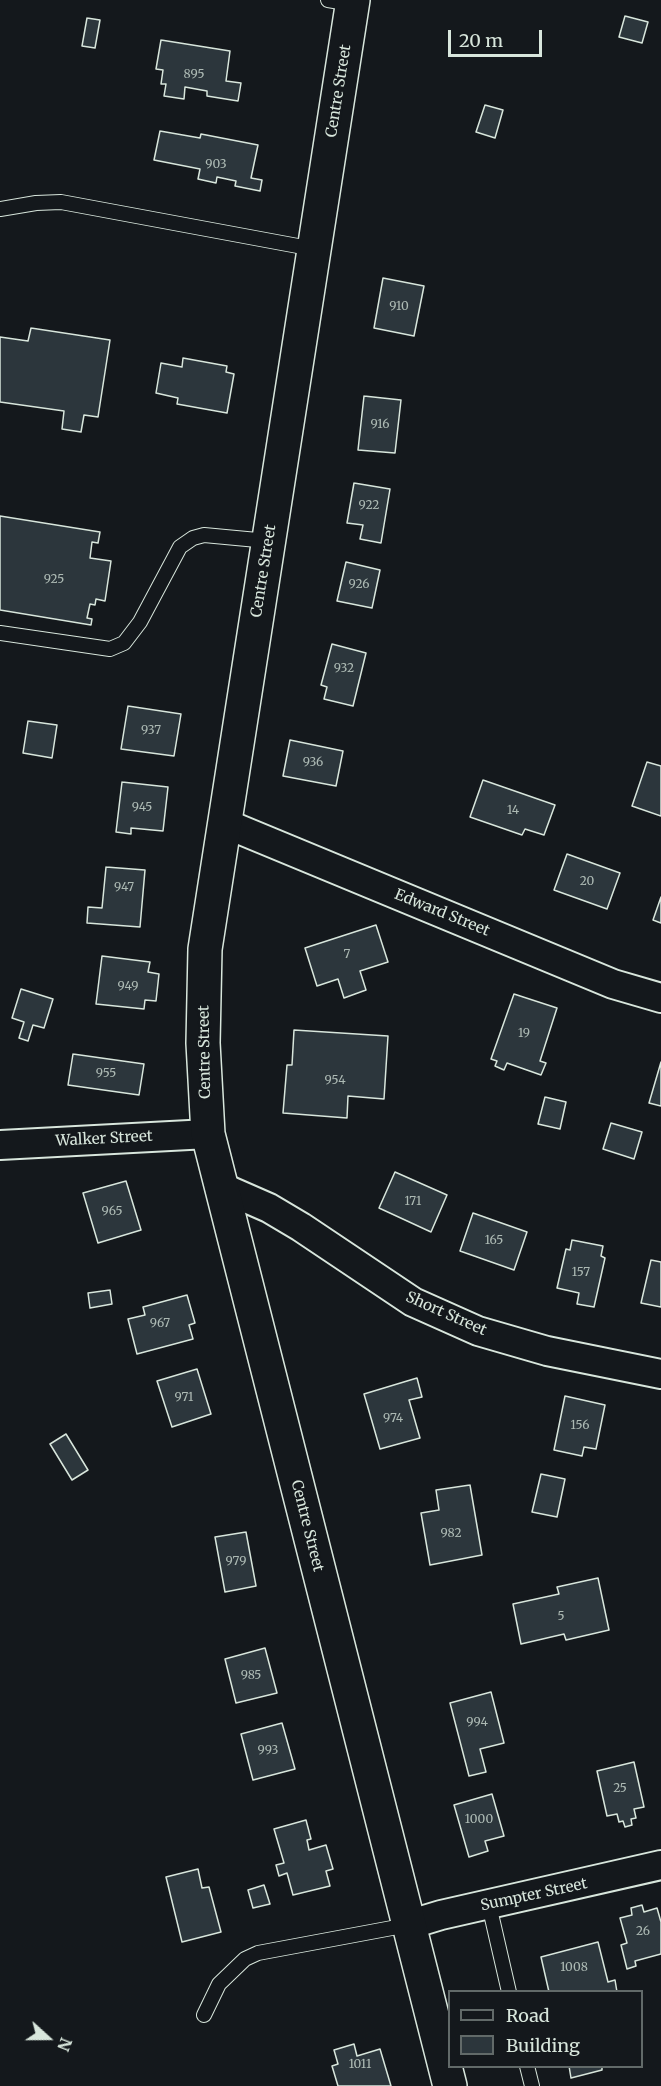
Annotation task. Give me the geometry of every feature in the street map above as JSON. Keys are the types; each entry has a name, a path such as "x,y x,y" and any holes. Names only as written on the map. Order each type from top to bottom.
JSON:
{"main road":[{"name":"Centre Street","path":"344,1 314,249 205,949 203,1043 208,1134 450,2086"}],"street":[{"name":"Edward Street","path":"224,823 613,984 661,998"},
{"name":"Walker Street","path":"0,1145 208,1134"},
{"name":"Short Street","path":"221,1187 301,1227 413,1302 478,1331 547,1351 661,1374"},
{"name":"Sumpter Street","path":"408,1925 661,1865"}],"lane":[{"path":"0,209 36,202 60,202 314,249"},
{"path":"0,633 110,649 124,643 140,622 180,547 193,538 204,535 268,541"},
{"path":"489,1905 509,1990"},
{"path":"204,2015 219,1984 245,1959 258,1953 408,1925"},
{"path":"527,2068 532,2086"}],"building":[{"path":"625,16 648,22 642,43 619,37"},
{"path":"87,18 100,20 95,48 82,46"},
{"path":"161,40 230,51 226,81 241,83 238,101 207,96 207,91 185,87 184,99 164,96 166,84 161,84 163,70 156,69"},
{"path":"485,105 503,110 495,138 476,132"},
{"path":"160,131 200,138 201,134 258,145 251,178 262,180 260,191 235,186 236,181 217,177 216,183 198,179 200,169 154,160"},
{"path":"383,278 424,286 414,336 374,328"},
{"path":"31,328 110,340 98,417 84,415 81,432 62,429 64,411 0,402 0,337 28,341"},
{"path":"183,358 227,366 226,372 234,374 227,413 177,404 178,398 156,393 161,363 182,367"},
{"path":"364,396 401,400 395,453 358,450"},
{"path":"354,483 390,489 381,543 360,539 363,525 347,523"},
{"path":"0,516 100,532 98,543 92,542 90,558 111,561 105,601 96,599 95,605 90,604 87,618 92,619 91,625 0,610"},
{"path":"346,562 380,570 372,608 337,601"},
{"path":"332,644 366,653 353,706 324,699 327,687 321,685"},
{"path":"128,706 181,714 174,756 121,749"},
{"path":"28,721 57,725 52,758 23,753"},
{"path":"290,740 343,751 336,786 283,776"},
{"path":"647,762 661,766 661,816 632,806"},
{"path":"483,780 555,805 544,835 525,829 522,835 470,817"},
{"path":"122,782 168,787 163,831 131,828 131,834 116,832"},
{"path":"567,854 620,873 607,909 554,890"},
{"path":"106,867 145,870 140,927 87,923 88,907 102,908"},
{"path":"661,897 661,923 653,920"},
{"path":"376,925 388,962 360,971 366,990 344,998 338,979 317,986 305,948"},
{"path":"102,956 150,962 148,972 159,974 156,1001 145,1000 144,1009 96,1004"},
{"path":"21,989 53,999 44,1028 33,1025 28,1041 19,1038 24,1022 12,1018"},
{"path":"514,994 557,1008 540,1061 546,1063 541,1075 507,1063 504,1070 495,1066 497,1061 491,1059"},
{"path":"294,1030 388,1036 384,1099 348,1096 347,1118 283,1113 287,1065 292,1065"},
{"path":"73,1054 144,1064 139,1095 68,1085"},
{"path":"661,1062 661,1106 649,1103"},
{"path":"545,1097 566,1102 560,1129 538,1124"},
{"path":"611,1123 642,1132 634,1159 603,1149"},
{"path":"395,1172 447,1195 431,1232 379,1208"},
{"path":"126,1181 141,1230 98,1243 83,1193"},
{"path":"473,1213 527,1232 514,1270 460,1251"},
{"path":"572,1240 603,1246 601,1256 605,1258 594,1307 577,1304 579,1293 557,1288 566,1249 570,1250"},
{"path":"651,1260 661,1262 661,1307 641,1303"},
{"path":"110,1290 112,1304 90,1308 88,1293"},
{"path":"187,1295 195,1323 189,1325 193,1339 137,1354 128,1319 145,1315 143,1307"},
{"path":"197,1369 211,1414 172,1427 157,1381"},
{"path":"417,1378 422,1397 409,1400 420,1438 380,1449 364,1394"},
{"path":"565,1396 605,1405 596,1449 584,1447 582,1456 554,1450"},
{"path":"66,1434 88,1470 72,1480 50,1444"},
{"path":"541,1474 565,1479 557,1517 532,1512"},
{"path":"470,1485 482,1555 430,1565 421,1513 439,1510 436,1490"},
{"path":"246,1532 256,1586 225,1592 215,1537"},
{"path":"598,1578 609,1630 566,1640 564,1634 521,1644 513,1604 559,1594 557,1587"},
{"path":"265,1648 277,1693 236,1703 225,1659"},
{"path":"491,1692 504,1743 480,1749 486,1772 469,1776 450,1703"},
{"path":"282,1723 295,1769 253,1780 241,1734"},
{"path":"634,1762 644,1807 634,1809 636,1818 631,1819 632,1825 625,1827 623,1821 619,1822 617,1814 607,1816 597,1771"},
{"path":"492,1794 504,1836 485,1841 488,1851 469,1857 454,1805"},
{"path":"306,1820 311,1839 307,1840 309,1850 326,1845 333,1869 326,1871 330,1886 293,1895 287,1873 279,1876 276,1865 284,1863 274,1829"},
{"path":"198,1869 202,1888 209,1887 221,1932 182,1942 166,1877"},
{"path":"264,1885 270,1904 253,1908 248,1890"},
{"path":"642,1905 644,1912 657,1908 661,1922 661,1954 635,1961 636,1966 627,1969 621,1945 627,1943 620,1918 632,1915 631,1908"},
{"path":"598,1942 608,1982 615,1980 617,1990 549,1990 541,1957"},
{"path":"354,2044 357,2056 380,2049 391,2086 338,2086 332,2066 338,2064 334,2050"},
{"path":"569,2068 602,2068 602,2070 571,2078"}]}
